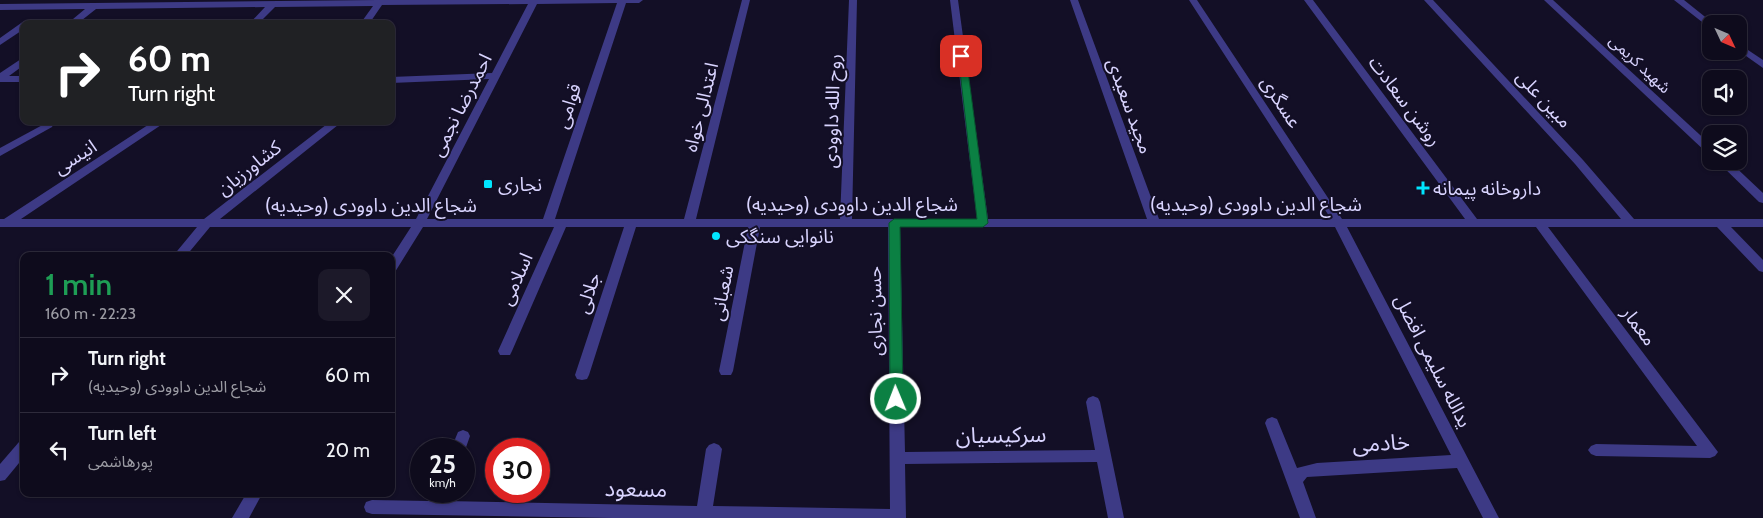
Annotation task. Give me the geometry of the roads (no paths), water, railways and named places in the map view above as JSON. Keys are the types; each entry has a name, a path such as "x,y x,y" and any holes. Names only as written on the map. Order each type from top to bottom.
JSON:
{"street":[{"path":"3,7 16,0"},
{"name":"قوامی","path":"548,223 622,0"},
{"path":"3,7 186,2 273,4 381,1 639,0"},
{"name":"اعتدالی خواه","path":"689,223 746,0"},
{"name":"روح الله داوودی","path":"846,223 853,0"},
{"path":"954,0 983,223"},
{"name":"مجید سعیدی","path":"1074,0 1154,223"},
{"name":"عسگری","path":"1193,0 1339,223"},
{"name":"روشن سعادت","path":"1308,0 1474,223"},
{"name":"مبین علی","path":"1428,0 1579,162 1631,223"},
{"name":"شهید کریمی","path":"1548,0 1702,143"},
{"path":"1678,0 1702,19"},
{"path":"367,20 381,1"},
{"name":"احمدرضا نجمی","path":"395,263 419,224 534,1"},
{"path":"257,20 273,4"},
{"path":"29,20 46,6"},
{"path":"76,20 94,6"},
{"path":"0,42 20,27"},
{"path":"1748,54 1763,65"},
{"path":"0,79 20,63"},
{"path":"395,80 496,76"},
{"path":"0,79 20,79"},
{"path":"0,153 48,125"},
{"name":"انیسی","path":"2,225 156,125"},
{"name":"کشاورزیان","path":"182,252 206,224 333,125"},
{"path":"1732,170 1763,199"},
{"name":"اسلامی","path":"505,351 562,223"},
{"name":"جلالی","path":"582,375 631,223"},
{"name":"شعبانی","path":"726,371 755,223"},
{"name":"حسن نجاری","path":"894,223 898,517"},
{"name":"یدالله سلیمی افضل","path":"1339,223 1491,518"},
{"name":"معمار","path":"1539,223 1710,452 1596,450"},
{"path":"1720,223 1763,268"},
{"name":"شجاع الدین داوودی (وحیدیه)","path":"2,225 1763,223"},
{"path":"1093,402 1116,518"},
{"path":"1272,423 1298,476 1308,518"},
{"path":"704,513 714,449"},
{"path":"0,475 20,451"},
{"name":"سرکیسیان","path":"897,458 1105,456"},
{"name":"خادمی","path":"1298,476 1317,469 1461,461"},
{"path":"240,518 252,497"},
{"path":"434,508 436,503"},
{"name":"مسعود","path":"372,507 575,514 704,513 898,517"}],"place":[{"name":"نجاری","path":"488,184"},
{"name":"داروخانه پیمانه","path":"1423,188"},
{"name":"نانوایی سنگکی","path":"716,236"}]}
